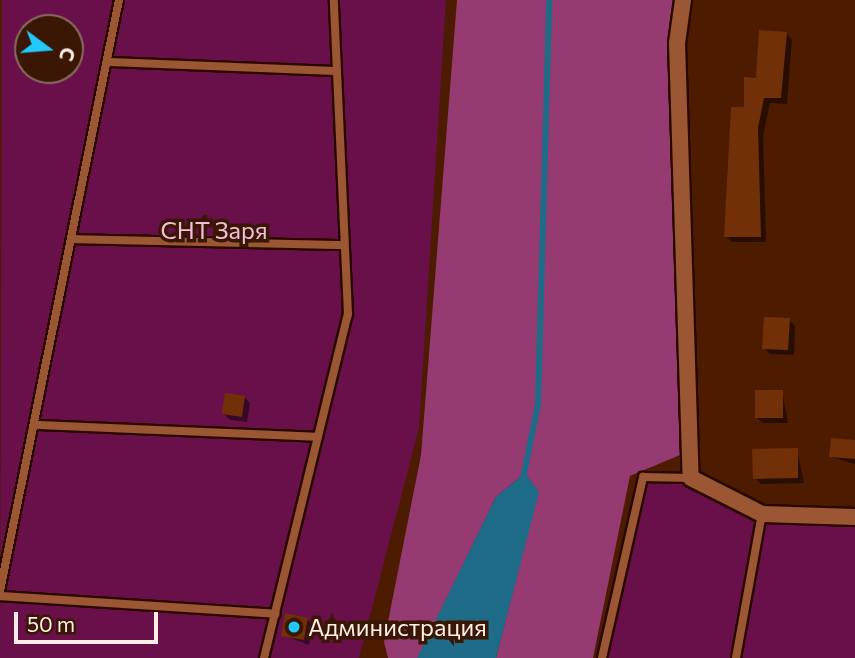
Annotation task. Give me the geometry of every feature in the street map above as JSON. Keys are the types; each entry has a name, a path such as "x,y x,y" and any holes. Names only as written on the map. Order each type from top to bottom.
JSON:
{"street":[{"path":"683,0 677,43 691,478 762,514 855,517"}],"lane":[{"path":"120,0 71,239 37,425 0,594 275,614"},
{"path":"264,658 348,314 334,0"},
{"path":"108,62 337,72"},
{"path":"71,239 345,245"},
{"path":"37,425 318,437"},
{"path":"602,658 643,477 691,478"},
{"path":"736,658 762,514"}],"green space":[{"name":"СНТ Заря","path":"2,0 446,0 419,428 359,658 0,658"},
{"path":"643,477 691,478 762,514 855,517 855,658 602,658"}],"shaded area":[{"path":"457,0 675,0 668,43 680,455 630,476 593,658 496,658 538,492 525,473 496,497 418,658 388,658 384,642 421,455"}],"water":[{"path":"525,473 539,492 496,658 417,658 496,497"}],"building":[{"path":"759,30 787,32 781,98 764,98 758,128 761,237 724,237 731,107 744,107 744,77 756,78"},
{"path":"764,317 790,318 788,350 762,349"},
{"path":"755,390 783,390 783,418 755,418"},
{"path":"225,393 245,396 242,417 222,414"},
{"path":"831,438 855,440 855,459 829,457"},
{"path":"798,448 798,478 753,479 752,449"},
{"name":"Администрация","path":"285,613 308,618 304,640 281,636"}],"waterway":[{"path":"523,479 538,404 549,0"}],"place":[{"name":"Администрация","path":"294,627"}]}
